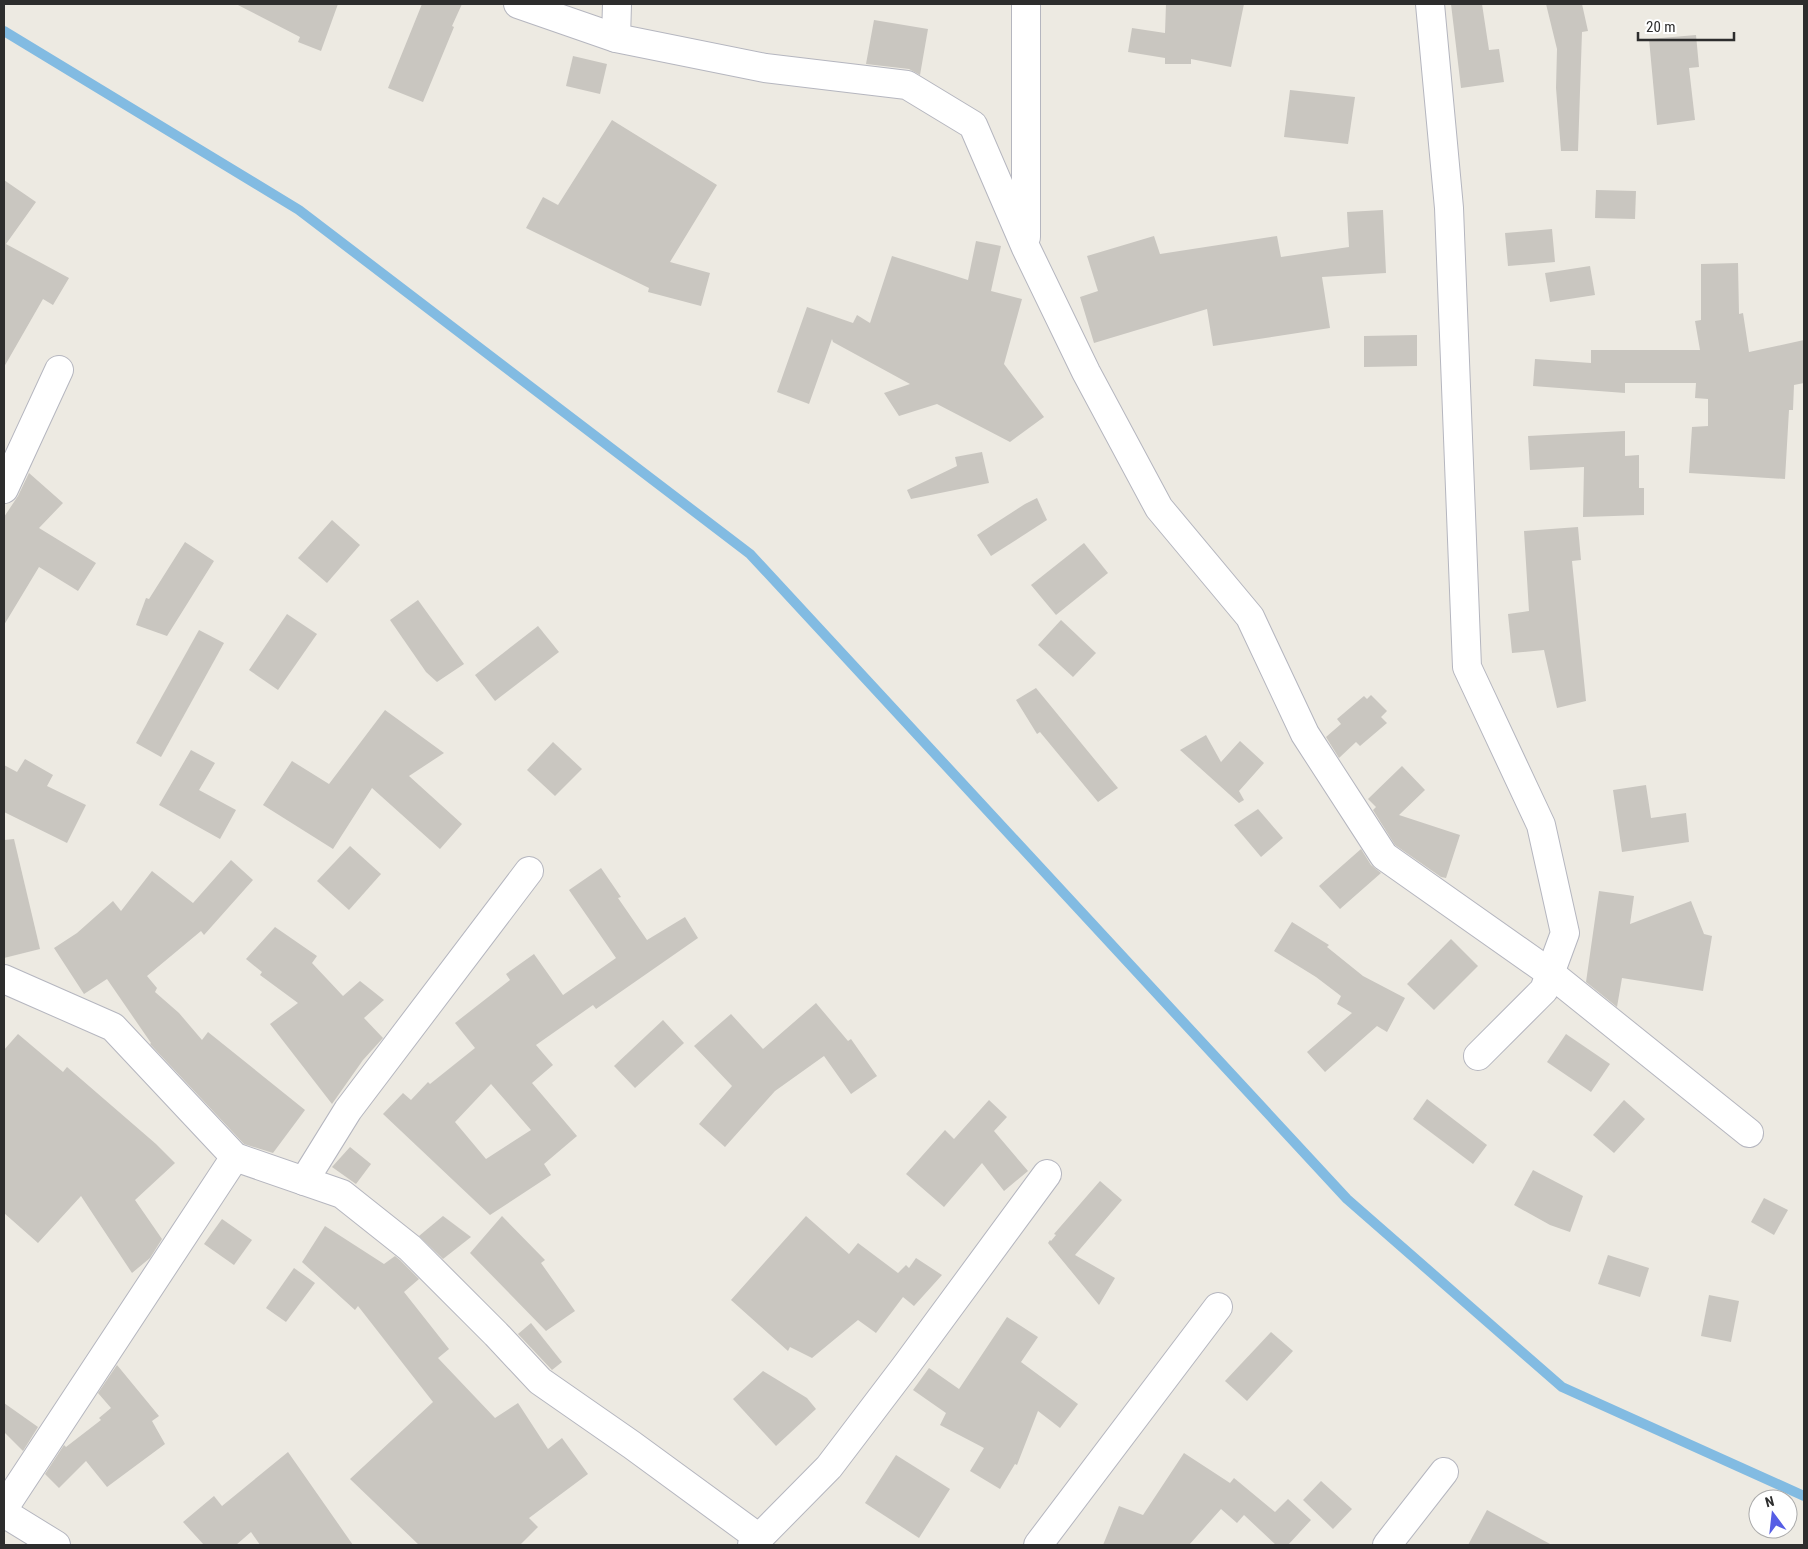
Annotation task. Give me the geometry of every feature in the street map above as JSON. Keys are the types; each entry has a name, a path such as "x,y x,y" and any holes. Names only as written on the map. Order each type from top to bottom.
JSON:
{"street":[{"path":"518,4 616,38 765,68 907,85 974,125 1026,248 1086,372 1159,508 1250,617 1305,734 1384,856 1550,973 1749,1133"},
{"path":"616,38 617,4"},
{"path":"1026,4 1026,248"},
{"path":"1430,4 1449,208 1467,667 1541,824 1565,933 1544,990 1478,1056"},
{"path":"4,489 59,370"},
{"path":"304,1181 348,1110 529,872"},
{"path":"4,979 113,1027 235,1157 342,1194 410,1248 496,1334 540,1382 632,1445 755,1542 829,1467 1047,1174"},
{"path":"4,1508 235,1157"},
{"path":"1038,1545 1218,1307"},
{"path":"1386,1545 1444,1472"},
{"path":"4,1513 56,1545"}],"building":[{"path":"236,4 338,4 321,51 298,42 300,37"},
{"path":"422,4 462,4 423,102 388,88"},
{"path":"1166,4 1244,4 1231,67 1191,59 1191,64 1165,64 1165,58 1128,52 1132,28 1165,33"},
{"path":"1451,4 1482,4 1489,50 1499,49 1504,82 1461,88"},
{"path":"1546,4 1582,4 1588,31 1582,32 1578,151 1561,151 1556,88 1557,49"},
{"path":"874,20 928,29 920,75 909,69 866,64"},
{"path":"1696,35 1699,67 1689,68 1695,120 1657,125 1649,39"},
{"path":"573,56 607,64 600,94 566,86"},
{"path":"1290,90 1355,97 1348,144 1284,137"},
{"path":"612,120 717,185 670,262 710,273 701,306 648,292 649,288 526,228 543,197 558,205"},
{"path":"4,180 36,202 6,244 69,278 53,305 43,299 4,367"},
{"path":"1596,190 1636,191 1635,219 1595,218"},
{"path":"1383,210 1386,273 1322,277 1330,328 1213,346 1207,309 1094,343 1080,297 1098,291 1087,256 1154,236 1160,254 1277,236 1281,257 1349,247 1347,212"},
{"path":"1552,229 1555,262 1508,266 1505,233"},
{"path":"976,241 1001,246 991,291 1022,299 1004,364 1044,417 1010,442 937,404 899,416 884,393 910,384 833,342 832,339 809,404 777,392 807,307 853,323 857,315 870,323 892,256 968,280"},
{"path":"1738,263 1739,314 1743,313 1749,352 1804,340 1804,383 1794,385 1793,410 1789,410 1785,479 1689,473 1692,427 1708,426 1708,399 1695,398 1696,383 1625,383 1625,393 1533,386 1535,359 1591,363 1591,350 1700,350 1695,321 1701,320 1701,264"},
{"path":"1590,266 1595,295 1550,302 1545,273"},
{"path":"1417,335 1417,366 1364,367 1364,336"},
{"path":"1625,431 1625,456 1639,455 1639,488 1644,488 1644,515 1583,517 1584,467 1530,470 1528,436"},
{"path":"982,452 989,483 911,499 907,490 957,466 955,457"},
{"path":"29,473 63,503 39,528 96,563 78,591 39,567 4,625 4,517 18,496"},
{"path":"1037,498 1047,520 991,556 977,535"},
{"path":"332,520 360,545 327,583 298,558"},
{"path":"1578,527 1581,560 1572,561 1586,701 1557,708 1544,650 1512,653 1508,614 1529,611 1524,531"},
{"path":"185,542 214,561 167,636 136,625 146,598 149,599"},
{"path":"1084,543 1108,573 1056,615 1031,585"},
{"path":"418,600 464,664 437,682 426,672 390,620"},
{"path":"287,614 317,634 278,690 249,670"},
{"path":"1061,620 1096,653 1073,677 1038,645"},
{"path":"538,626 559,652 495,701 475,675"},
{"path":"199,630 224,643 161,757 136,743"},
{"path":"1036,688 1118,788 1098,802 1040,732 1037,734 1016,700"},
{"path":"1371,695 1387,711 1381,717 1387,723 1360,746 1356,742 1339,758 1326,737 1341,724 1337,719 1364,696 1367,699"},
{"path":"385,710 444,753 409,776 462,824 440,849 372,788 333,849 263,805 292,761 329,784"},
{"path":"1206,735 1221,762 1240,741 1264,763 1239,791 1244,800 1239,803 1180,750"},
{"path":"553,742 582,769 555,796 527,770"},
{"path":"191,750 215,763 199,790 236,810 220,839 159,805"},
{"path":"25,759 53,775 47,786 86,805 67,843 4,812 4,765 17,772"},
{"path":"1402,766 1425,790 1399,815 1460,835 1446,878 1441,877 1395,845 1373,810 1376,807 1368,799"},
{"path":"1646,785 1651,818 1686,813 1689,842 1622,852 1613,790"},
{"path":"1258,809 1283,838 1261,857 1234,825"},
{"path":"14,839 40,949 4,958 4,840"},
{"path":"350,846 381,874 349,910 317,881"},
{"path":"1361,849 1371,865 1381,873 1340,909 1319,886"},
{"path":"231,860 253,880 204,935 201,931 147,976 157,988 155,992 179,1013 202,1040 208,1032 305,1110 273,1153 244,1144 150,1044 107,979 84,994 54,948 77,933 113,901 121,911 152,871 193,903"},
{"path":"601,868 621,897 618,898 647,940 685,917 698,938 596,1009 593,1005 536,1045 553,1065 532,1083 577,1136 544,1164 551,1175 490,1215 383,1114 403,1093 411,1100 428,1082 430,1084 475,1048 455,1023 510,980 506,974 534,954 563,995 616,958 569,890","holes":["491,1084 531,1130 486,1159 455,1122"]},
{"path":"1599,891 1634,896 1630,924 1691,901 1704,934 1712,936 1703,991 1622,978 1617,1007 1586,982"},
{"path":"1292,922 1329,945 1327,947 1363,976 1405,998 1387,1032 1377,1026 1325,1072 1307,1052 1352,1013 1337,1004 1341,996 1316,977 1274,951"},
{"path":"275,927 317,956 312,963 343,996 360,981 384,1000 364,1018 383,1038 363,1060 332,1104 270,1024 298,1003 260,975 262,972 246,959"},
{"path":"1451,939 1478,966 1434,1010 1407,984"},
{"path":"816,1003 848,1041 851,1039 877,1076 851,1094 824,1056 775,1091 725,1147 699,1124 732,1086 694,1046 731,1014 763,1049"},
{"path":"663,1020 684,1043 635,1088 614,1066"},
{"path":"18,1034 63,1072 67,1067 156,1144 175,1163 135,1200 162,1239 150,1258 132,1273 81,1196 38,1243 4,1213 4,1050"},
{"path":"1566,1034 1610,1064 1591,1092 1547,1062"},
{"path":"1427,1099 1487,1145 1473,1164 1413,1119"},
{"path":"989,1100 1007,1117 994,1131 1028,1171 1004,1191 982,1163 944,1207 906,1174 945,1130 954,1139"},
{"path":"1624,1100 1645,1119 1614,1153 1593,1135"},
{"path":"350,1147 371,1164 356,1184 332,1167"},
{"path":"1533,1170 1583,1196 1570,1232 1550,1225 1514,1205"},
{"path":"1100,1181 1122,1200 1075,1255 1115,1278 1099,1305 1048,1243"},
{"path":"1764,1198 1788,1210 1774,1235 1751,1222"},
{"path":"443,1216 471,1237 443,1259 419,1236"},
{"path":"502,1216 545,1260 541,1263 575,1311 546,1331 470,1253"},
{"path":"806,1216 849,1254 858,1243 898,1273 906,1265 909,1268 916,1258 942,1275 914,1306 903,1297 876,1333 858,1320 812,1358 790,1347 788,1351 731,1300"},
{"path":"222,1219 252,1240 234,1265 204,1244"},
{"path":"325,1226 384,1264 395,1256 400,1260 419,1279 404,1292 449,1349 438,1358 495,1418 518,1403 548,1449 562,1438 588,1474 529,1518 538,1527 520,1545 419,1545 350,1479 433,1402 358,1306 355,1310 302,1262"},
{"path":"1608,1255 1649,1268 1640,1297 1598,1284"},
{"path":"294,1268 315,1283 286,1322 266,1308"},
{"path":"1709,1295 1739,1301 1731,1342 1701,1336"},
{"path":"1007,1317 1038,1337 1021,1362 1078,1404 1060,1428 1038,1411 1017,1465 1015,1464 1000,1489 970,1471 984,1448 940,1425 946,1413 913,1390 929,1368 959,1389"},
{"path":"531,1323 562,1362 552,1370 518,1334"},
{"path":"1271,1332 1293,1351 1247,1401 1225,1381"},
{"path":"117,1365 159,1416 152,1421 165,1444 107,1487 86,1461 59,1488 45,1474 64,1445 66,1447 101,1420 99,1418 111,1408 98,1393"},
{"path":"763,1371 807,1398 816,1409 776,1446 733,1399"},
{"path":"4,1403 38,1427 23,1451 4,1432"},
{"path":"288,1452 353,1545 260,1545 251,1532 236,1545 204,1545 183,1522 214,1496 222,1506"},
{"path":"1184,1453 1230,1483 1234,1478 1275,1512 1288,1499 1311,1520 1288,1545 1276,1545 1244,1515 1237,1523 1221,1509 1189,1545 1103,1545 1119,1506 1143,1515"},
{"path":"896,1455 950,1489 919,1538 865,1503"},
{"path":"1321,1481 1352,1509 1333,1529 1303,1500"},
{"path":"1487,1510 1552,1545 1468,1545"}],"waterway":[{"path":"4,31 299,210 750,554 1347,1199 1562,1387 1804,1496"}]}
